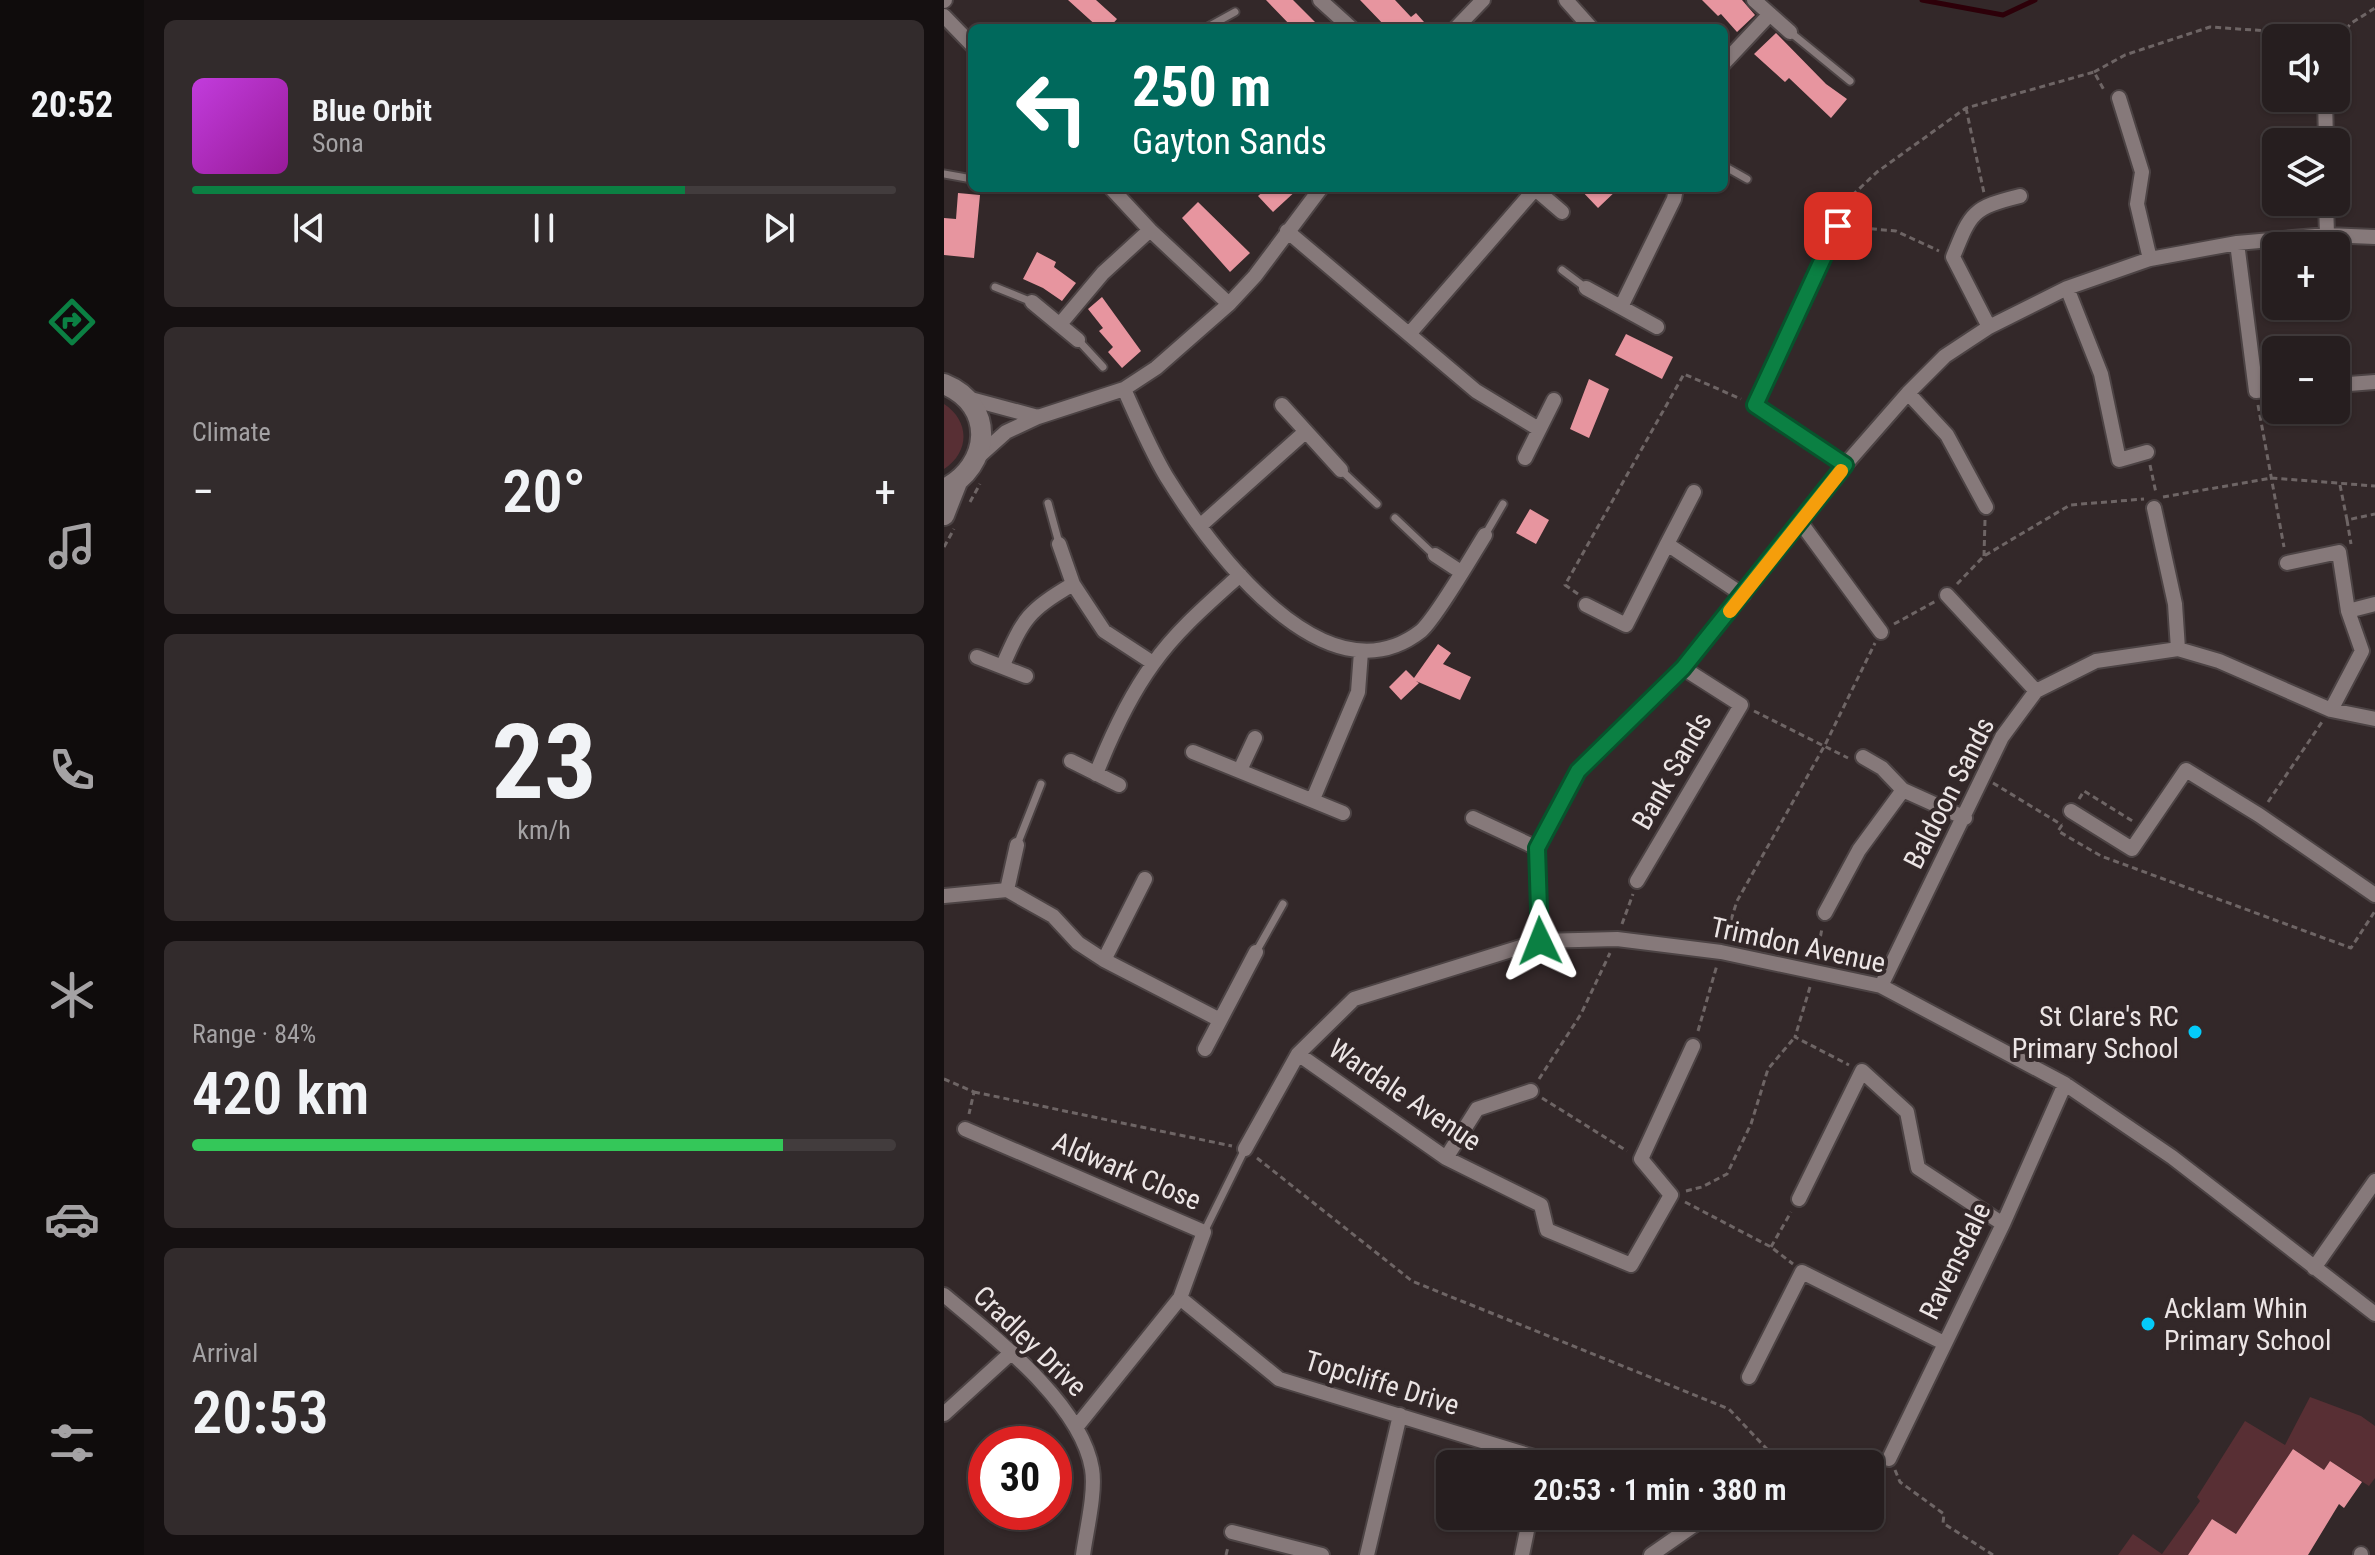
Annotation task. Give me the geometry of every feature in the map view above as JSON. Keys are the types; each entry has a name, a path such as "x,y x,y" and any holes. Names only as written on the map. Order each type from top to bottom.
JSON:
{"main road":[{"path":"944,384 967,398 978,416 982,438 977,458 951,485 944,515"}],"street":[{"path":"1320,0 1347,24"},
{"path":"1460,24 1483,0"},
{"path":"1566,0 1587,24"},
{"path":"1754,0 1790,32"},
{"path":"1728,59 1770,14"},
{"path":"944,16 968,41"},
{"path":"2119,98 2142,172 2137,204 2150,259"},
{"path":"1115,192 1150,230 1229,304"},
{"path":"977,458 1006,432 1038,417 1124,389 1156,368 1229,304 1255,276 1318,192"},
{"path":"1410,333 1532,192"},
{"path":"1539,192 1562,212"},
{"path":"1621,307 1675,192"},
{"path":"1989,327 1953,257 1968,219 1986,204 2020,196"},
{"path":"1838,226 1755,405 1845,465"},
{"path":"1061,323 1103,273 1150,230"},
{"path":"1287,231 1476,391 1537,428"},
{"path":"2350,236 2375,237"},
{"path":"1540,941 1537,848 1578,771 1683,668 1845,465 1945,356 1989,327 2067,288 2150,259 2262,241"},
{"path":"2237,243 2256,391 2262,390"},
{"path":"1586,288 1657,327"},
{"path":"2067,288 2101,374 2119,460 2147,452"},
{"path":"1032,302 1078,340"},
{"path":"2350,384 2375,382"},
{"path":"1124,389 1165,475 1200,526 1240,575 1305,632 1326,643 1361,652 1387,648 1422,630 1485,535"},
{"path":"1908,393 1947,435 1986,507"},
{"path":"967,398 1038,417"},
{"path":"1525,458 1537,428 1554,400"},
{"path":"1282,405 1304,433 1341,470"},
{"path":"1200,526 1304,433"},
{"path":"1586,605 1626,625 1694,492"},
{"path":"2156,503 2175,604 2178,649"},
{"path":"1801,523 1881,632"},
{"path":"1059,544 1073,584 1104,631 1153,663"},
{"path":"1667,544 1743,595"},
{"path":"2287,563 2339,552 2348,611 2362,651 2331,710"},
{"path":"1435,555 1461,572"},
{"path":"1096,774 1113,732 1153,663 1195,615 1240,575"},
{"path":"1003,665 1022,621 1037,605 1073,584"},
{"path":"1947,595 2036,691"},
{"path":"2348,611 2375,604"},
{"name":"Baldoon Sands","path":"1881,986 2002,737 2036,691 2096,661 2178,649 2219,661 2331,710 2375,719"},
{"path":"1313,799 1358,692 1361,652"},
{"path":"977,657 1026,676"},
{"name":"Bank Sands","path":"1637,881 1741,705 1683,668"},
{"path":"1240,770 1255,738"},
{"path":"1193,752 1343,813"},
{"path":"1863,757 1882,768 1903,790 1965,818"},
{"path":"1071,761 1119,785"},
{"path":"2071,811 2132,849 2186,770 2259,815 2375,895"},
{"path":"1825,913 1859,850 1903,790"},
{"path":"1473,818 1537,848"},
{"path":"1007,890 1017,845"},
{"path":"1104,960 1145,879"},
{"path":"944,896 1007,890 1053,916 1078,943 1104,960 1220,1020"},
{"name":"Trimdon Avenue","path":"1245,1149 1298,1054 1354,999 1540,941 1617,939 1721,952 1881,986 2065,1084 2172,1157 2375,1314"},
{"path":"1205,1049 1256,952"},
{"path":"1671,1195 1641,1159 1693,1046"},
{"name":"Wardale Avenue","path":"1298,1054 1446,1158 1541,1205 1547,1230 1631,1265 1671,1195"},
{"path":"1799,1199 1862,1071 1907,1112 1918,1168 2003,1224"},
{"name":"Ravensdale","path":"1889,1459 2003,1224 2065,1084"},
{"path":"1446,1158 1477,1109 1531,1091"},
{"name":"Aldwark Close","path":"965,1129 1204,1232 1180,1298 1078,1425"},
{"path":"2314,1268 2375,1181"},
{"path":"1749,1377 1802,1272 1944,1343"},
{"name":"Cradley Drive","path":"944,1295 1012,1352 1078,1425"},
{"name":"Topcliffe Drive","path":"1180,1298 1279,1379 1512,1450"},
{"path":"944,1414 1012,1352"},
{"path":"1367,1555 1400,1415"},
{"path":"1078,1425 1093,1471 1083,1555"},
{"path":"1522,1555 1527,1530"},
{"path":"1651,1555 1687,1530"},
{"path":"1232,1532 1322,1555"}],"lane":[{"path":"1213,24 1235,12"},
{"path":"1790,32 1850,81"},
{"path":"1728,168 1747,179"},
{"path":"944,174 968,178"},
{"path":"1562,270 1586,288"},
{"path":"995,287 1032,302"},
{"path":"1078,340 1103,367"},
{"path":"1341,470 1377,504"},
{"path":"1048,503 1059,544"},
{"path":"1485,535 1503,504"},
{"path":"1395,518 1435,555"},
{"path":"1017,845 1041,784"},
{"path":"1256,952 1283,904"},
{"path":"1204,1232 1245,1149"}],"path":[{"path":"2350,25 2358,16 2375,8"},
{"path":"1953,257 1896,231 1838,226 1842,205 1877,172 1966,108 2094,72 2125,55 2210,27 2262,31"},
{"path":"2094,72 2103,90 2119,98"},
{"path":"1966,108 1986,204"},
{"path":"1586,605 1577,593 1565,585 1684,374 1755,405"},
{"path":"2256,391 2287,563"},
{"path":"2147,452 2156,503"},
{"path":"1693,1046 1737,901 1825,745 1881,632 1947,595 1984,556 2070,505 2156,503 2272,478 2375,486"},
{"path":"2339,483 2347,520 2375,514"},
{"path":"1984,556 1986,507"},
{"path":"1741,705 1851,759 1863,757"},
{"path":"2259,815 2331,710"},
{"path":"2062,825 2058,831 2101,856 2351,948 2375,911"},
{"path":"1637,881 1617,939 1581,1014 1531,1091 1641,1159"},
{"path":"1671,1195 1702,1187 1727,1174 1751,1124 1768,1069 1795,1037 1814,973 1825,913"},
{"path":"1795,1037 1862,1071"},
{"path":"944,1079 974,1092 1245,1149 1412,1281 1729,1409 1768,1450"},
{"path":"965,1129 974,1092"},
{"path":"1671,1195 1771,1247 1802,1272"},
{"path":"1771,1247 1799,1199"},
{"path":"1889,1459 1900,1482 1944,1514 1943,1523 1993,1555"}],"shaded area":[{"path":"944,404 959,419 964,436 959,454 944,469"},
{"path":"2310,1397 2361,1416 2375,1426 2375,1478 2369,1486 2330,1461 2324,1470 2293,1449 2236,1534 2212,1519 2188,1555 2118,1555 2133,1534 2162,1554 2200,1501 2197,1497 2245,1421 2285,1445"}],"building":[{"path":"1068,0 1096,0 1117,19 1113,24 1095,24"},
{"path":"1266,0 1293,0 1317,24 1289,24"},
{"path":"1360,0 1395,0 1411,17 1416,13 1424,22 1422,24 1383,24"},
{"path":"1702,0 1742,0 1755,15 1737,32 1721,14 1718,16"},
{"path":"1776,33 1826,84 1847,99 1831,118 1789,78 1785,82 1754,54"},
{"path":"1262,192 1295,192 1273,212 1258,196"},
{"path":"1583,192 1615,192 1598,208"},
{"path":"958,193 980,195 974,258 944,255 944,218 956,219"},
{"path":"1198,202 1250,253 1230,272 1182,218"},
{"path":"1037,252 1056,262 1054,267 1076,283 1062,301 1023,279"},
{"path":"1102,297 1141,351 1122,368 1108,352 1113,347 1099,331 1103,328 1088,309"},
{"path":"1626,334 1673,357 1662,379 1615,355"},
{"path":"1589,379 1609,389 1589,438 1570,429"},
{"path":"1530,509 1549,520 1536,544 1516,533"},
{"path":"1438,644 1451,653 1443,664 1471,677 1460,700 1416,681 1419,683 1401,700 1389,687 1406,670 1414,678"},
{"path":"2293,1449 2324,1470 2330,1461 2362,1482 2344,1508 2339,1504 2308,1555 2188,1555 2212,1519 2236,1534"}],"waterway":[{"path":"1922,0 2003,15 2035,0"}],"slow traffic":[{"path":"1730,611 1841,471"}],"place":[{"name":"St Clare's RC Primary School","path":"2195,1032"},
{"name":"Acklam Whin Primary School","path":"2148,1324"}],"route":[{"path":"1540,941 1537,848 1578,771 1683,668 1845,465 1755,405 1838,226"}]}
